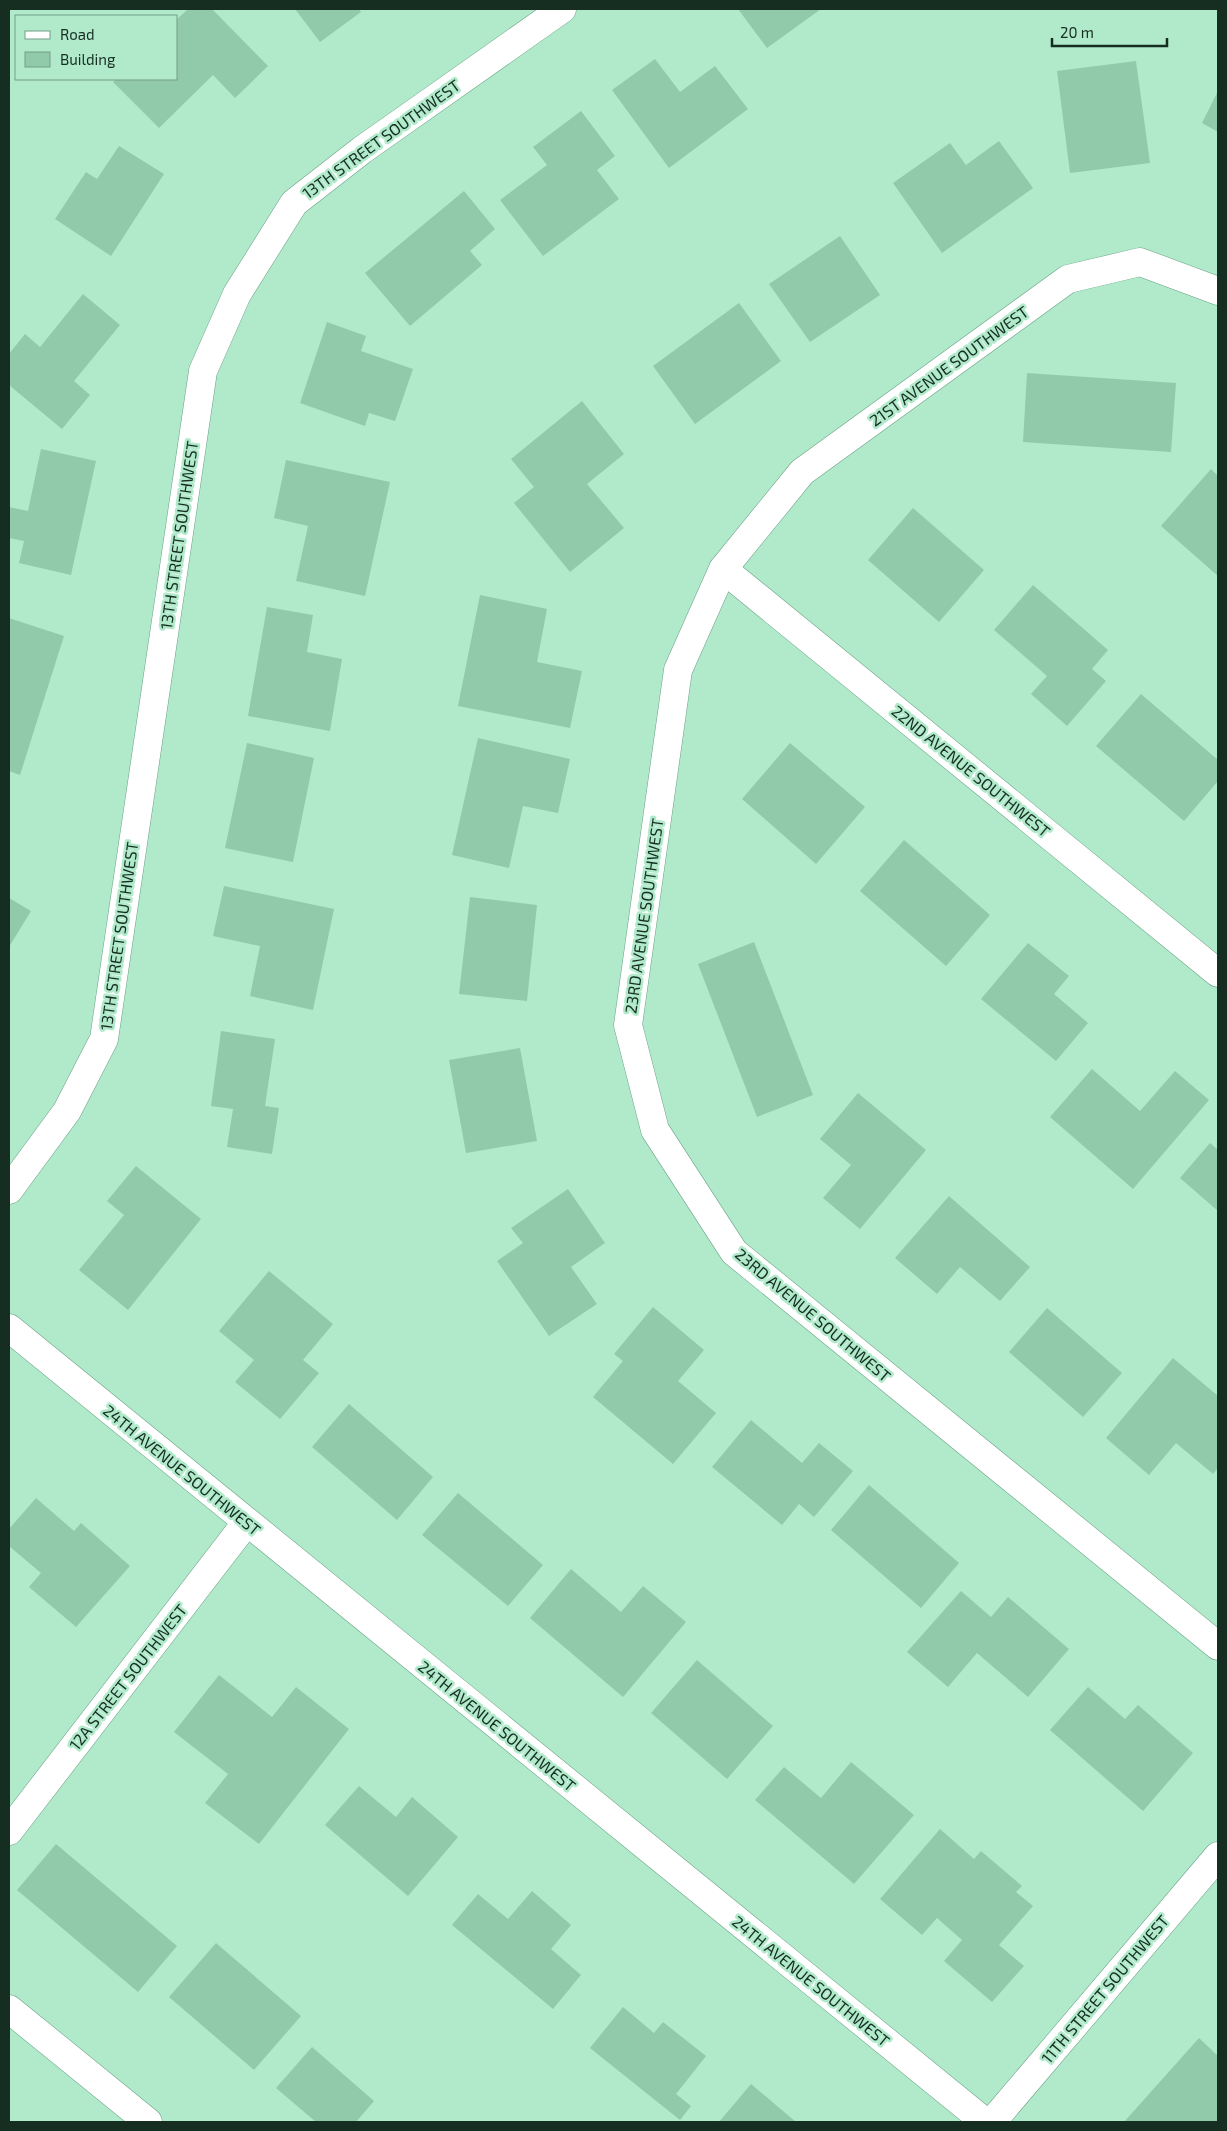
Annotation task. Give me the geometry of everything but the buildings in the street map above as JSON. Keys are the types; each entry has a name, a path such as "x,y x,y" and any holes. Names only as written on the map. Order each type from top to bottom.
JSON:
{"street":[{"name":"13TH STREET SOUTHWEST","path":"9,1190 67,1111 104,1039 203,371 237,294 294,203 362,150 562,9"},
{"name":"21ST AVENUE SOUTHWEST","path":"723,569 802,472 1068,279 1140,262 1218,291"},
{"name":"22ND AVENUE SOUTHWEST","path":"723,569 1218,973"},
{"name":"23RD AVENUE SOUTHWEST","path":"723,569 678,670 628,1025 654,1130 734,1252 1218,1646"},
{"name":"24TH AVENUE SOUTHWEST","path":"9,1328 246,1523 985,2122"},
{"name":"12A STREET SOUTHWEST","path":"9,1831 246,1523"},
{"name":"11TH STREET SOUTHWEST","path":"992,2122 1218,1856"},
{"path":"9,2009 148,2122"}]}
